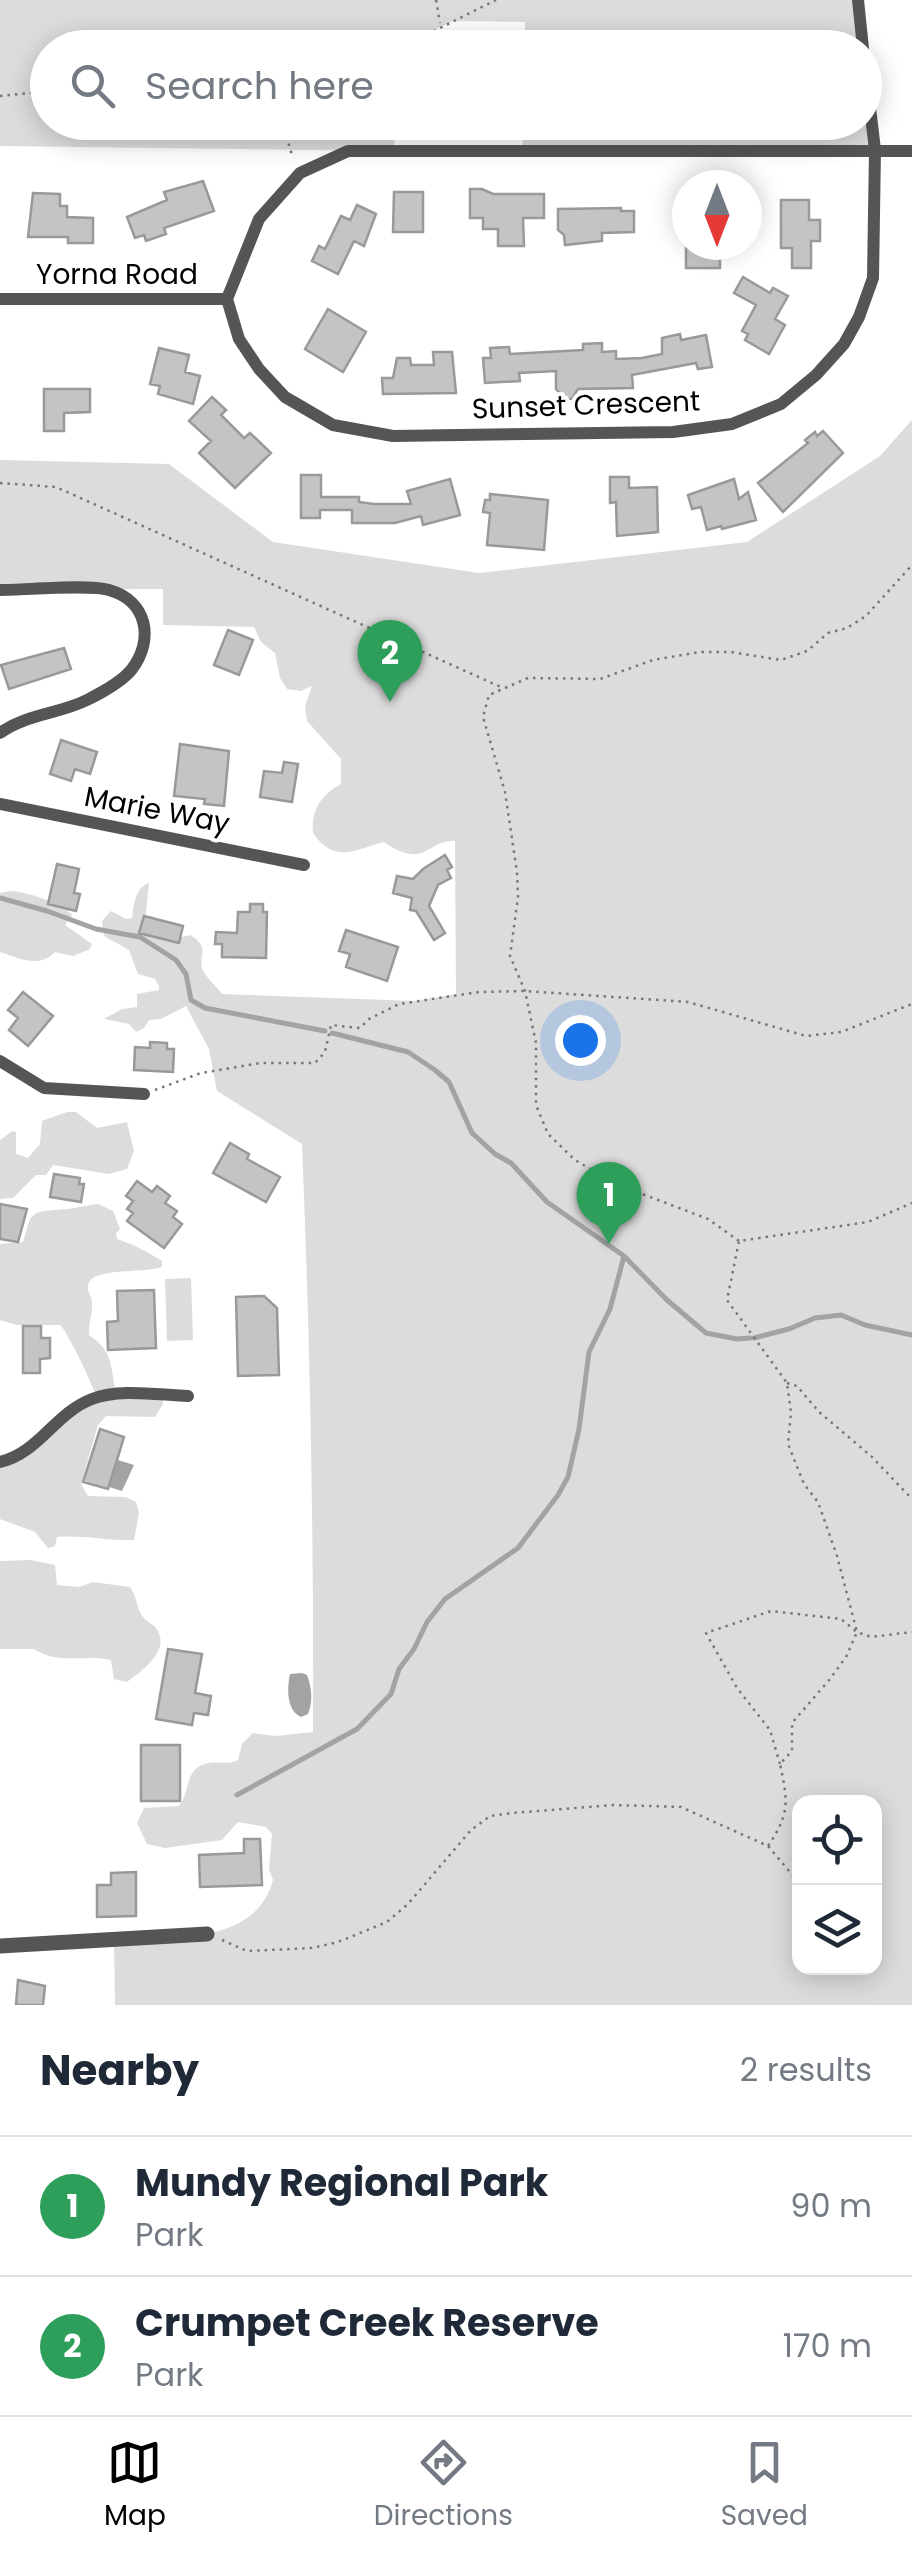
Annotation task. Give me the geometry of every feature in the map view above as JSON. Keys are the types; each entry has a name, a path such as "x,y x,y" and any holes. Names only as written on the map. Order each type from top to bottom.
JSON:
{"street":[{"path":"858,0 862,30"},
{"name":"Sunset Crescent","path":"228,299 240,338 259,369 285,397 333,425 392,436 674,432 732,424 781,404 816,375 844,344 859,317 873,278 874,140"},
{"name":"Yorna Road","path":"0,299 228,299 259,219 300,173 348,151 912,150"},
{"path":"0,590 107,589 129,599 142,612 146,646 130,673 86,700 12,724 0,732"},
{"name":"Marie Way","path":"0,804 304,865"},
{"path":"0,1061 44,1088 144,1094"},
{"path":"0,1462 34,1446 63,1418 94,1398 114,1394 188,1396"},
{"path":"0,1946 207,1934"}],"path":[{"path":"436,0 440,26"},
{"path":"433,30 496,0"},
{"path":"0,96 30,92"},
{"path":"288,140 300,173"},
{"path":"0,483 56,487 504,688"},
{"path":"912,565 866,616 848,628 828,633 807,651 781,660 731,652 700,652 652,660 600,678 528,678 490,695 483,718 505,792 518,898 510,956 525,990 536,1043 536,1105 548,1134 574,1160 616,1184 708,1219 740,1240 868,1222 912,1203"},
{"path":"144,1094 200,1072 260,1063 316,1063 326,1052 330,1026 360,1028 398,1004 437,996 525,990 688,1002 806,1036 841,1032 912,1004"},
{"path":"740,1240 727,1300 787,1384 791,1412 788,1444 804,1484 818,1502 837,1556 856,1632 846,1657 830,1680 792,1723 792,1751 780,1764"},
{"path":"787,1384 797,1386 819,1412 857,1443 912,1498"},
{"path":"768,1846 784,1823 788,1798 780,1764 770,1730 737,1688 706,1632 771,1611 841,1620 856,1632 872,1637 912,1632"},
{"path":"207,1934 247,1951 268,1951 312,1948 360,1934 387,1922 408,1904 471,1830 490,1816 512,1812 614,1805 682,1807 768,1846 792,1874"}],"shaded area":[{"path":"0,0 858,0 861,30 525,30 525,22 453,21 435,30 30,30 30,140 394,140 394,151 0,146"},
{"path":"522,140 874,140 875,150 522,151"},
{"path":"912,420 912,2005 115,2005 114,1939 184,1937 229,1927 248,1917 263,1902 273,1880 269,1869 272,1834 266,1827 238,1822 222,1840 165,1848 147,1844 137,1823 144,1808 179,1806 194,1771 205,1764 238,1760 242,1744 253,1733 276,1736 313,1732 312,1512 302,1144 217,1091 209,1049 186,1006 161,1019 149,1020 136,1032 129,1024 104,1019 122,1009 137,1007 137,994 159,990 159,986 155,979 138,974 129,950 104,936 102,921 111,911 132,918 138,893 149,883 144,932 168,941 190,935 197,940 202,949 202,968 222,994 416,1001 456,994 455,841 417,854 408,854 384,842 346,852 321,843 313,833 314,817 323,798 341,784 341,759 307,721 305,706 312,686 301,691 287,689 280,678 275,653 261,642 254,627 163,625 163,589 0,590 0,460 169,464 273,542 479,573 747,542 880,456"},
{"path":"11,891 61,906 72,915 65,925 92,944 90,949 73,956 55,952 36,961 0,952 0,893"},
{"path":"76,1112 97,1128 127,1122 134,1151 127,1169 109,1174 53,1165 46,1175 36,1175 13,1198 0,1199 0,1140 16,1132 16,1154 28,1158 40,1144 42,1121"},
{"path":"98,1204 113,1211 120,1229 117,1239 162,1261 162,1267 107,1273 90,1280 89,1335 107,1354 116,1393 96,1396 61,1325 17,1325 0,1320 0,1244 23,1242 34,1214"},
{"path":"191,1278 193,1340 167,1341 165,1279"},
{"path":"162,1397 163,1404 155,1417 106,1416 98,1425 81,1484 88,1496 126,1497 136,1502 139,1513 134,1540 57,1537 55,1546 48,1548 35,1532 0,1519 0,1464 95,1399"},
{"path":"118,1460 134,1465 122,1491 109,1487"},
{"path":"31,1560 55,1565 57,1585 79,1587 93,1582 130,1587 141,1613 160,1636 153,1659 127,1682 114,1679 111,1660 52,1657 34,1649 0,1649 0,1561"},
{"path":"290,1674 307,1675 311,1700 308,1714 301,1717 290,1704 288,1686"}],"building":[{"path":"203,181 214,211 164,228 166,234 146,241 144,235 135,238 127,217 167,200 164,192"},
{"path":"470,189 493,194 544,194 544,218 523,218 524,246 498,246 498,229 483,229 483,218 470,218"},
{"path":"394,192 423,192 423,232 393,232"},
{"path":"33,193 60,194 60,206 67,206 67,217 93,218 93,243 68,243 68,237 28,237"},
{"path":"781,200 809,200 809,220 820,220 820,241 811,241 811,268 792,268 792,248 781,248"},
{"path":"357,205 376,214 364,246 354,241 338,274 312,261 319,246 325,249 341,216 350,220"},
{"path":"558,209 634,211 634,232 602,233 602,241 565,245 564,235 558,230"},
{"path":"686,260 720,260 720,268 686,268"},
{"path":"743,277 770,293 773,288 788,296 775,319 785,325 769,354 745,340 748,334 742,331 756,305 734,293"},
{"path":"328,309 366,332 343,372 305,349"},
{"path":"680,334 681,340 706,335 712,367 698,369 696,363 632,375 633,388 578,389 572,399 564,398 556,389 556,371 519,373 520,381 485,383 483,358 491,358 490,348 509,347 510,354 583,350 583,344 602,343 602,352 616,351 616,359 642,358 662,354 662,338"},
{"path":"159,348 189,355 185,372 200,376 193,404 158,394 160,386 150,384"},
{"path":"433,352 452,352 456,393 383,394 382,378 393,378 397,358 410,358 411,365 434,365"},
{"path":"44,389 90,389 90,412 64,413 64,431 44,431"},
{"path":"212,397 226,410 221,415 244,438 250,433 271,453 235,488 199,453 211,441 189,421"},
{"path":"823,431 843,453 783,512 758,483 808,443 805,440 815,432 817,436"},
{"path":"301,475 321,475 321,497 359,497 359,502 374,504 411,504 407,491 450,479 460,515 423,525 421,516 395,523 352,523 352,510 320,510 320,518 301,518"},
{"path":"610,477 629,477 629,488 657,487 658,532 617,536 616,502 610,503"},
{"path":"734,479 739,499 748,492 756,520 707,530 701,507 692,509 688,495"},
{"path":"490,494 548,500 544,550 487,545 490,513 483,512"},
{"path":"228,630 253,640 239,675 214,665"},
{"path":"64,648 71,669 9,689 1,665"},
{"path":"61,740 97,752 90,774 75,769 71,781 50,774"},
{"path":"180,744 229,751 224,806 204,804 205,799 174,796"},
{"path":"284,762 298,764 292,802 260,797 264,771 282,773"},
{"path":"445,855 452,867 447,870 451,878 438,885 429,906 445,933 434,940 416,911 410,910 412,898 393,893 397,876 413,879"},
{"path":"57,864 79,869 74,893 80,894 76,911 48,904"},
{"path":"250,904 263,904 263,912 267,912 266,958 222,957 222,944 215,944 216,932 237,933 238,912 250,912"},
{"path":"144,916 183,926 179,943 139,933"},
{"path":"346,930 398,947 387,981 346,967 350,954 339,951"},
{"path":"23,992 53,1016 28,1046 9,1030 18,1018 8,1010"},
{"path":"150,1042 167,1043 167,1049 174,1049 173,1072 134,1070 135,1047 150,1048"},
{"path":"230,1143 249,1154 247,1159 280,1177 266,1202 213,1173"},
{"path":"54,1174 80,1178 79,1184 84,1184 81,1202 50,1197"},
{"path":"137,1181 152,1192 157,1186 170,1196 165,1203 177,1211 173,1217 182,1224 164,1248 127,1221 133,1213 127,1209 133,1201 126,1196"},
{"path":"0,1204 27,1209 18,1242 0,1239"},
{"path":"154,1290 156,1348 108,1350 107,1322 118,1321 117,1291"},
{"path":"264,1296 277,1308 279,1375 238,1376 236,1297"},
{"path":"23,1326 41,1326 41,1338 50,1338 50,1358 40,1359 40,1373 23,1373"},
{"path":"100,1429 124,1437 108,1489 83,1482"},
{"path":"168,1649 202,1654 195,1693 211,1696 208,1715 194,1713 192,1725 156,1719"},
{"path":"141,1745 180,1745 180,1801 141,1801"},
{"path":"244,1839 260,1839 262,1885 200,1887 199,1855 244,1853"},
{"path":"136,1872 136,1916 97,1917 97,1885 111,1885 111,1873"},
{"path":"18,1980 45,1986 43,2005 16,2005"}],"waterway":[{"path":"0,898 96,929 140,937 176,960 186,974 191,1000 205,1008 325,1031"},
{"path":"332,1033 408,1052 435,1070 449,1082 472,1133 511,1163 547,1202 624,1256 706,1333 750,1338"},
{"path":"237,1795 357,1729 391,1694 399,1669 445,1599 518,1548 558,1495 568,1477 579,1429 589,1352 610,1309 624,1256"},
{"path":"754,1338 815,1318 841,1315 865,1325 912,1335"}],"place":[{"name":"Crumpet Creek Reserve","path":"390,702"},
{"name":"Mundy Regional Park","path":"609,1244"}]}
